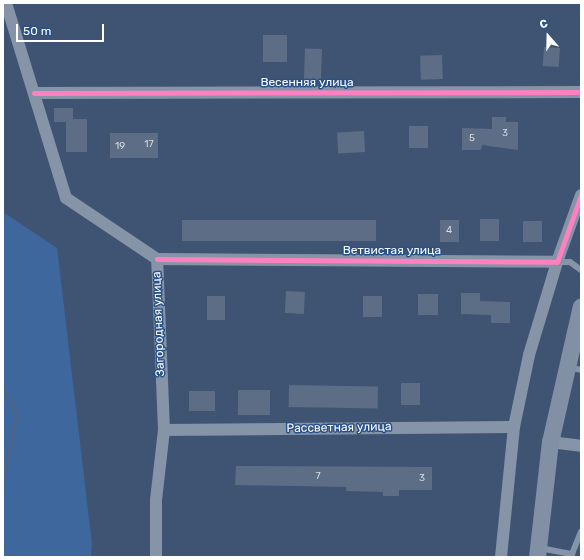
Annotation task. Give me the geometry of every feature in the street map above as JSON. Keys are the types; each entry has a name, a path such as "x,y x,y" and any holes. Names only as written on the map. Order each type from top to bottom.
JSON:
{"street":[{"name":"Загородная улица","path":"6,3 66,198 157,259 164,430 156,500 156,557"},
{"name":"Весенняя улица","path":"34,93 581,92"},
{"path":"501,557 514,427 529,355 557,262 581,195"},
{"name":"Ветвистая улица","path":"157,259 557,262"},
{"path":"538,552 550,442 573,368 581,306"},
{"name":"Рассветная улица","path":"164,430 514,427"},
{"path":"550,442 581,446"}],"lane":[{"path":"557,262 570,262 581,270"},
{"path":"538,552 572,554 581,532"}],"shaded area":[{"path":"3,212 57,248 92,544 91,557 3,557"}],"building":[{"path":"263,35 287,35 287,62 263,62"},
{"path":"544,47 560,48 559,67 543,66"},
{"path":"305,48 322,49 321,80 304,79"},
{"path":"442,55 443,79 421,80 420,56"},
{"path":"54,108 73,108 73,119 87,119 87,152 66,152 66,122 54,122"},
{"path":"492,117 506,117 506,122 518,122 518,150 482,145 481,150 462,150 462,128 492,129"},
{"path":"409,126 428,126 428,148 409,148"},
{"path":"364,131 365,152 338,153 337,132"},
{"path":"110,133 158,133 158,158 110,158"},
{"path":"480,219 499,219 499,241 480,241"},
{"path":"182,220 376,220 376,241 182,241"},
{"path":"440,220 459,220 459,242 440,242"},
{"path":"523,221 542,221 542,242 523,242"},
{"path":"286,291 305,292 304,314 285,313"},
{"path":"461,293 480,293 480,301 510,302 510,323 491,323 491,315 461,314"},
{"path":"418,294 438,294 438,315 418,315"},
{"path":"207,296 225,296 225,320 207,320"},
{"path":"363,296 382,296 382,317 363,317"},
{"path":"401,383 420,383 420,405 401,405"},
{"path":"289,385 378,387 378,409 289,407"},
{"path":"238,390 270,390 270,415 238,415"},
{"path":"189,391 215,391 215,411 189,411"},
{"path":"236,466 432,467 432,490 399,490 399,496 383,496 383,492 346,491 346,487 235,485"}],"waterway":[{"path":"3,388 18,413 3,484"}],"cycle path":[{"path":"34,93 581,92"},
{"path":"157,259 557,262 581,195"}]}
